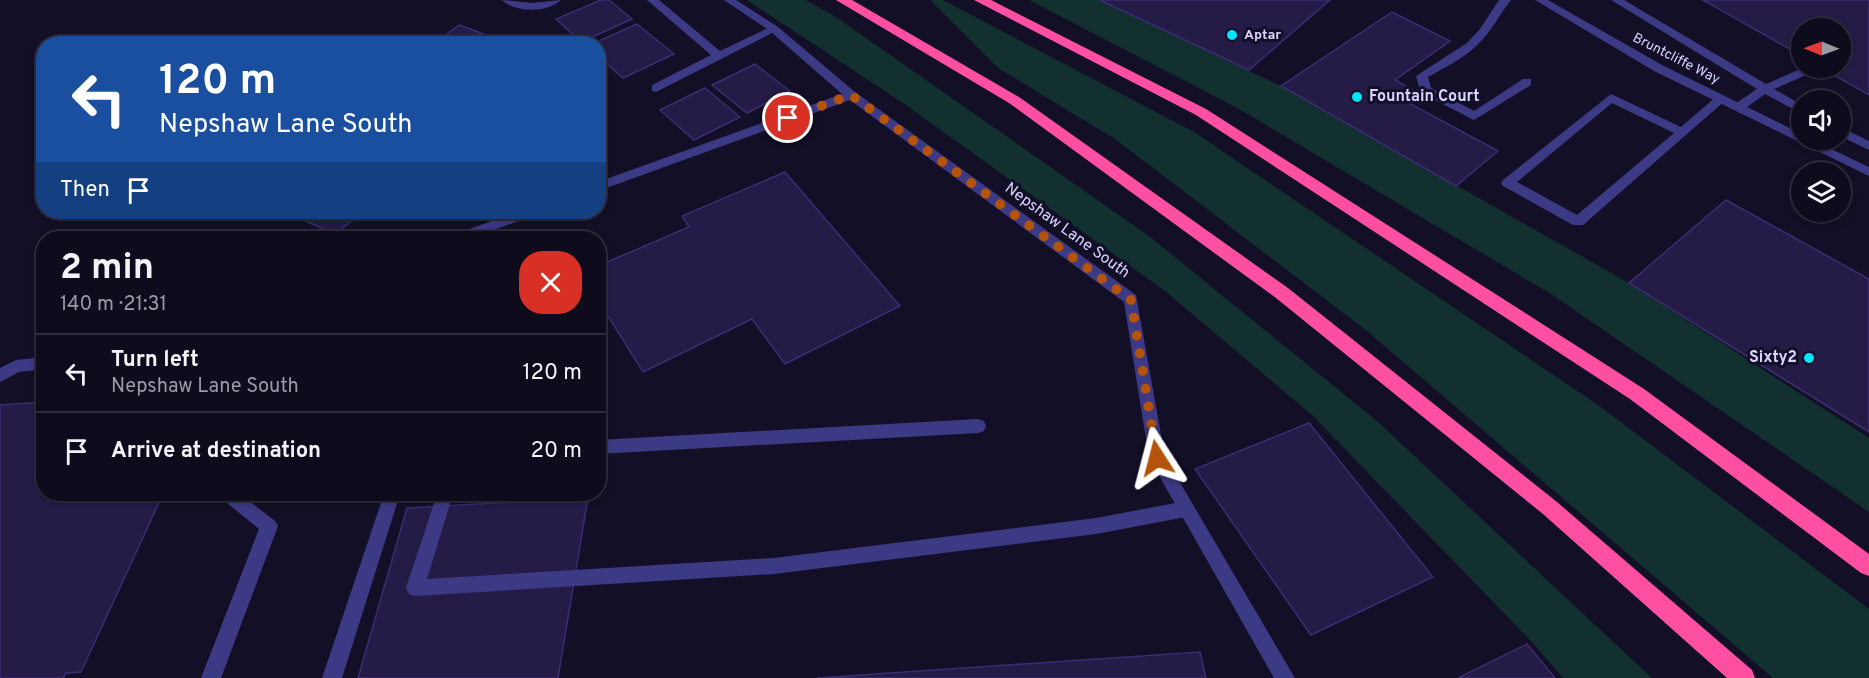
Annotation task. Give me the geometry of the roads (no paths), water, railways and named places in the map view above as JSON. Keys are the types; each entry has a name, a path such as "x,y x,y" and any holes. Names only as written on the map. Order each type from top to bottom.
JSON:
{"highway":[{"path":"843,0 1014,100 1282,293 1550,508 1744,678"},
{"path":"981,0 1202,112 1637,394 1869,566"}],"street":[{"path":"507,0 525,8 538,8 556,0"},
{"path":"652,0 719,56"},
{"name":"Nepshaw Lane South","path":"729,0 774,28 851,95 1131,300 1157,458 1285,678"},
{"path":"1506,0 1495,9 1485,30 1467,49 1422,76 1425,90 1474,116 1527,82"},
{"name":"Bruntcliffe Way","path":"1540,0 1658,68 1791,133"},
{"path":"1616,0 1791,104"},
{"path":"656,88 774,28"},
{"path":"1739,107 1766,89 1791,77"},
{"path":"606,184 851,95"},
{"path":"1682,132 1611,98 1508,183 1578,222 1721,99"},
{"path":"1851,136 1869,146"},
{"name":"Bruntcliffe Way","path":"1824,150 1869,172"},
{"path":"477,231 511,219"},
{"path":"0,376 16,366 36,364"},
{"path":"606,447 978,426"},
{"path":"211,678 269,526 237,501"},
{"path":"332,678 390,501"},
{"path":"443,501 415,588 774,566 1096,526 1186,509"}],"place":[{"name":"Aptar","path":"1232,35"},
{"name":"Fountain Court","path":"1357,97"},
{"name":"Sixty2","path":"1809,358"}]}
